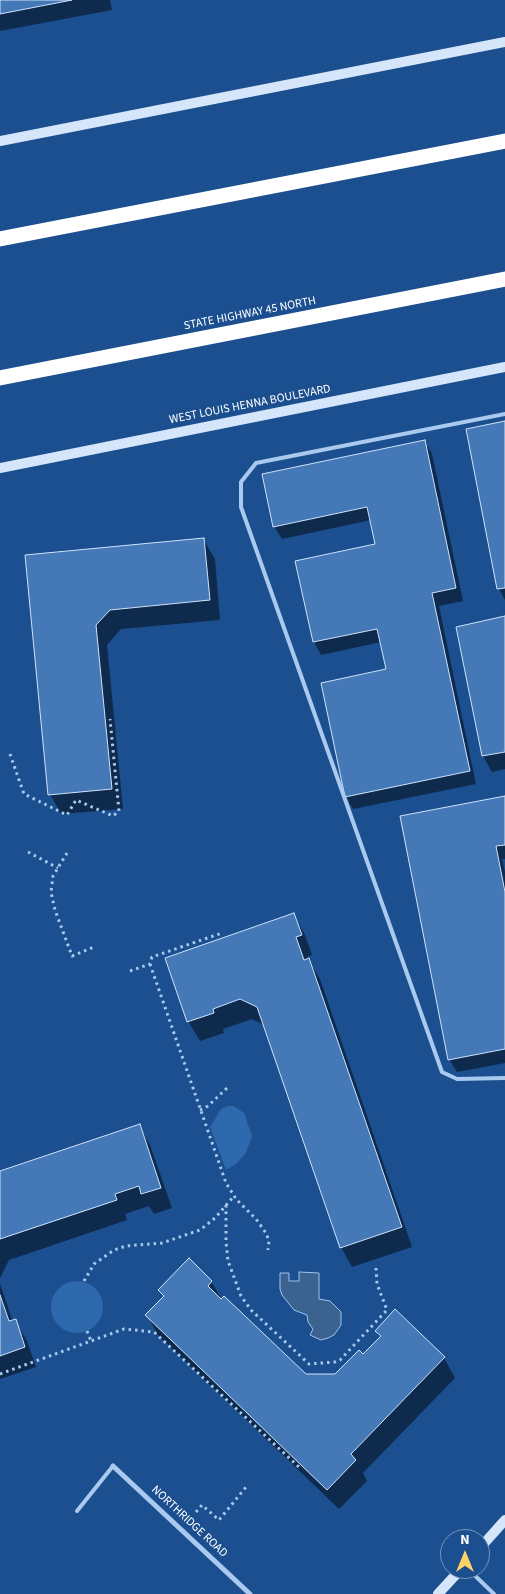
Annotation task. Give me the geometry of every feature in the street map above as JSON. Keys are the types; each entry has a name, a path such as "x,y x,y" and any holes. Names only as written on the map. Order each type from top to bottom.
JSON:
{"highway":[{"path":"0,239 505,141"},
{"name":"STATE HIGHWAY 45 NORTH","path":"0,378 505,279"}],"main road":[{"path":"0,141 505,42"},
{"name":"WEST LOUIS HENNA BOULEVARD","path":"0,468 505,367"},
{"path":"490,1537 505,1520"},
{"path":"438,1594 452,1579"}],"street":[{"name":"NORTHRIDGE ROAD","path":"113,1466 250,1594"}],"lane":[{"path":"505,414 256,463 241,482 241,507 442,1072 457,1079 505,1078"},
{"path":"77,1511 113,1466"},
{"path":"478,1579 494,1594"}],"path":[{"path":"10,754 24,794 67,815 76,800 113,816 118,811 110,719"},
{"path":"28,852 58,868"},
{"path":"67,853 53,876 51,892 55,910 72,956 94,947"},
{"path":"222,933 152,957 150,964 226,1183 234,1196 256,1219 266,1233 269,1241 268,1250"},
{"path":"130,971 150,964"},
{"path":"200,1110 208,1106 227,1088"},
{"path":"84,1281 94,1264 114,1250 126,1246 162,1243 200,1230 234,1196"},
{"path":"226,1205 228,1261 241,1296 251,1310 309,1364 340,1360 387,1310 377,1284 376,1268"},
{"path":"0,1374 124,1329 154,1332 301,1469"},
{"path":"87,1331 91,1341"},
{"path":"196,1512 202,1505 219,1520 246,1487"}],"shaded area":[{"path":"234,1106 244,1113 252,1136 246,1153 236,1164 226,1170 210,1127 221,1109"},
{"path":"299,1272 319,1273 319,1299 330,1301 341,1312 341,1325 334,1335 328,1338 321,1340 310,1335 313,1329 308,1322 307,1315 294,1310 282,1295 280,1273 289,1273 289,1281 299,1281"},
{"path":"72,1281 82,1281 96,1288 103,1302 103,1312 96,1326 82,1333 72,1333 62,1329 55,1322 51,1312 51,1302 55,1292 62,1285"}],"building":[{"path":"0,0 72,0 0,14"},
{"path":"505,421 505,588 497,589 466,429"},
{"path":"425,440 456,588 432,593 470,771 345,797 321,683 386,669 377,629 313,642 295,561 375,544 367,507 273,527 262,474"},
{"path":"204,538 210,600 110,610 96,625 112,789 48,795 25,555"},
{"path":"505,616 505,752 482,756 456,627"},
{"path":"505,796 505,845 496,846 505,892 505,1049 448,1060 400,816"},
{"path":"294,913 302,935 296,937 304,960 309,958 402,1227 340,1248 257,1007 240,999 213,1009 214,1013 187,1022 165,958"},
{"path":"140,1124 161,1188 141,1194 139,1186 115,1194 117,1200 0,1239 0,1171"},
{"path":"189,1258 212,1281 208,1286 221,1299 224,1296 306,1374 335,1374 359,1350 363,1354 381,1336 375,1331 395,1309 445,1357 351,1454 356,1460 327,1490 145,1315 164,1296 158,1290"},
{"path":"0,1295 9,1321 16,1319 25,1347 0,1356"}]}
